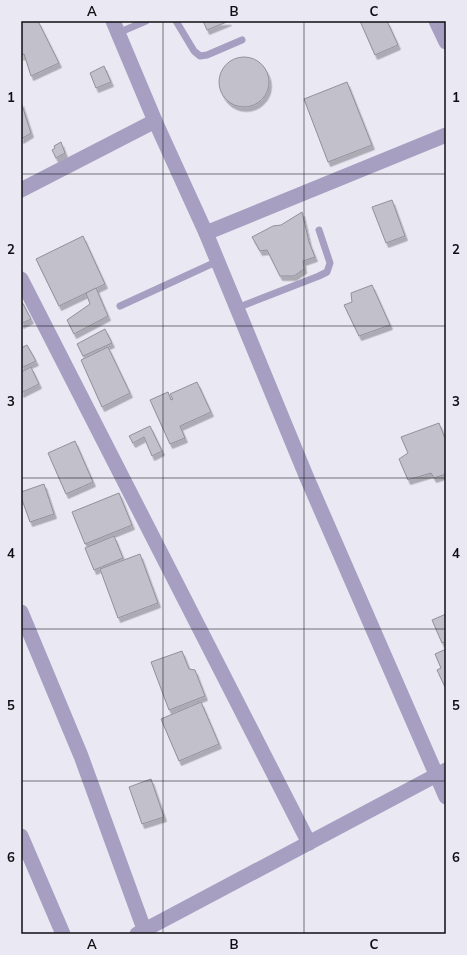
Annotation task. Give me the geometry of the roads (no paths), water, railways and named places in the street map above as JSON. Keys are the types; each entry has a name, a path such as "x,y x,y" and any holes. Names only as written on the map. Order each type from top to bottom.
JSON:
{"street":[{"path":"436,21 446,42"},
{"path":"115,27 155,121 218,261 307,478 441,773 446,797"},
{"path":"21,190 155,121"},
{"path":"206,233 446,135"},
{"path":"21,279 309,843"},
{"path":"21,612 81,756 141,932 441,773"},
{"path":"21,836 64,934"}],"lane":[{"path":"115,27 146,21"},
{"path":"176,21 194,51 200,56 207,55 242,40"},
{"path":"237,308 327,272 330,263 319,230"},
{"path":"120,306 218,261"}]}
